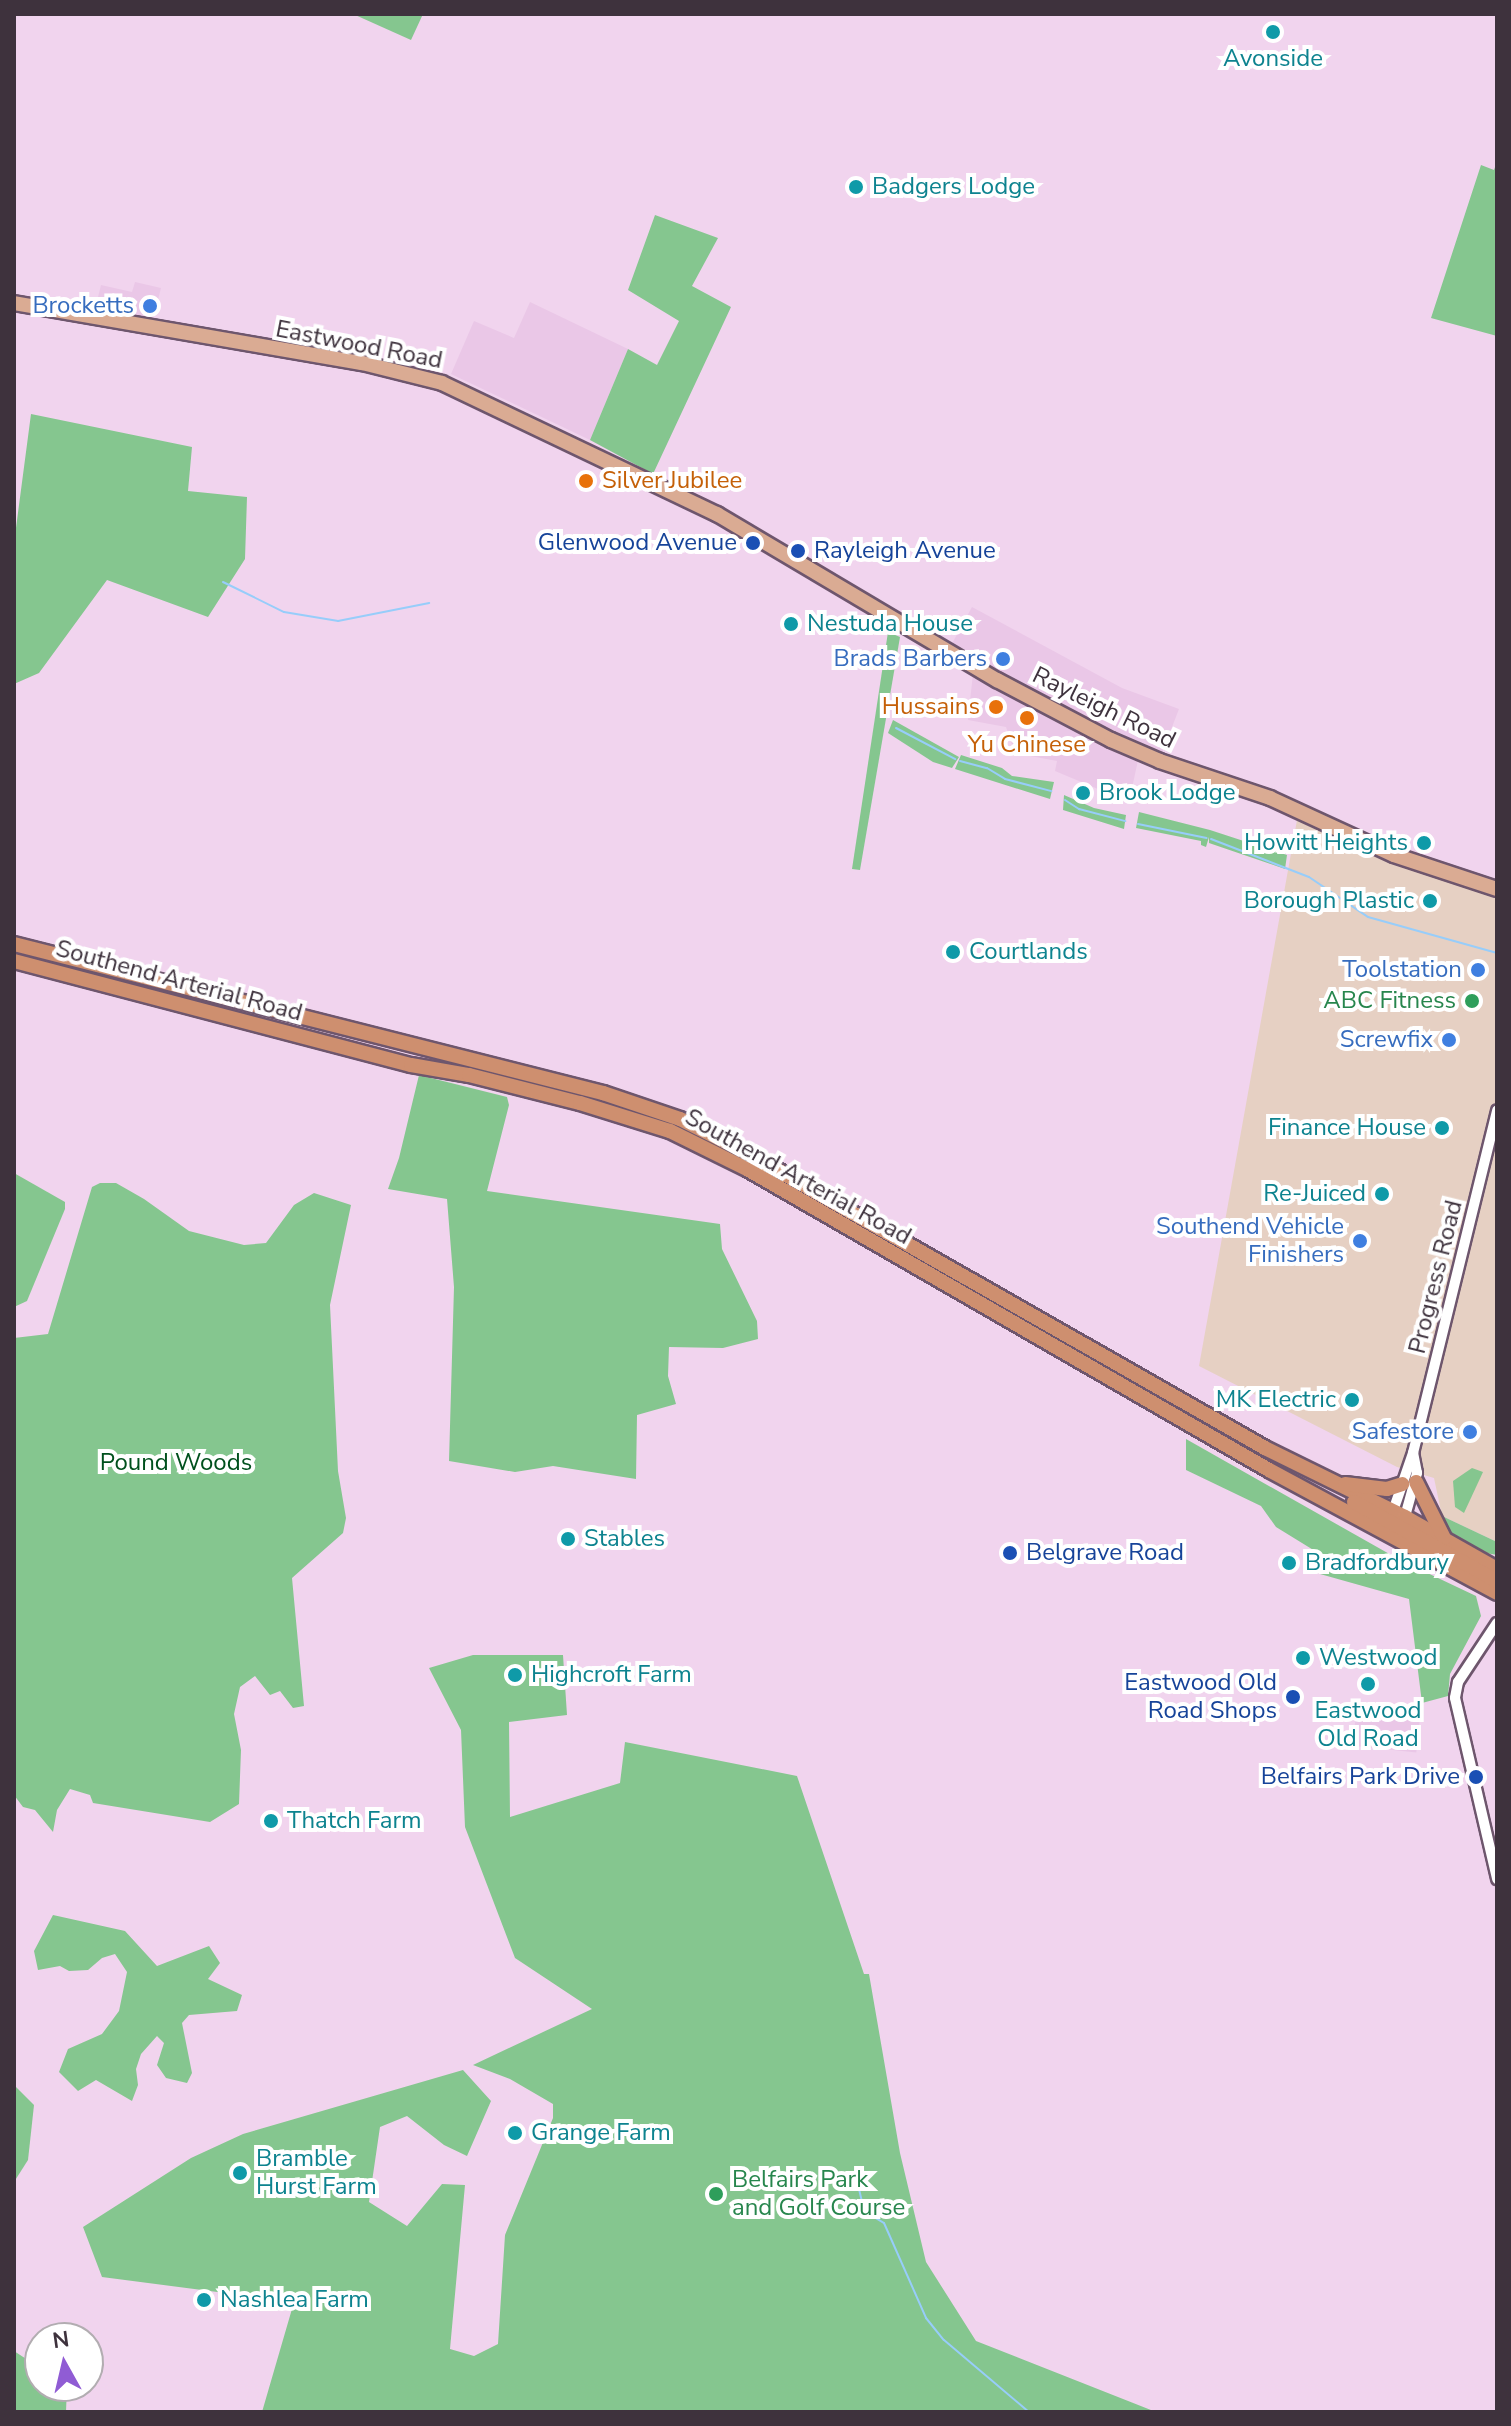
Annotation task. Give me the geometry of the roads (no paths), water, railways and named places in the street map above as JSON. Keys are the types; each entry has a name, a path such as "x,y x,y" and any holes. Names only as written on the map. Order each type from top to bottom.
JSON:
{"highway":[{"name":"Southend Arterial Road","path":"14,944 590,1090 680,1119 744,1151 1283,1458 1333,1482 1395,1526"},
{"name":"Southend Arterial Road","path":"14,961 411,1065 469,1075 580,1103 670,1131 733,1162 1395,1526 1447,1542 1497,1569"},
{"path":"1283,1458 1291,1467 1395,1526 1496,1591"},
{"path":"1333,1482 1387,1489 1409,1483 1447,1542"},
{"path":"1395,1526 1453,1572 1496,1591"}],"main road":[{"name":"Eastwood Road","path":"14,303 362,363 442,383 492,404 717,514"},
{"name":"Rayleigh Road","path":"717,514 1007,686 1111,740 1160,761 1270,798 1394,855 1497,889"}],"street":[{"name":"Progress Road","path":"1395,1526 1409,1483 1413,1453 1497,1110"},
{"path":"1496,1621 1458,1682 1455,1698 1497,1879"}],"waterway":[{"path":"223,582 284,612 338,621 429,603"},
{"path":"896,728 955,759"},
{"path":"960,761 987,768 1005,779 1051,791"},
{"path":"1065,800 1079,809 1125,821"},
{"path":"1138,824 1207,838"},
{"path":"1211,839 1309,877 1368,917 1497,953"},
{"path":"856,2176 864,2211 884,2223 926,2318 944,2340 1029,2412"}],"place":[{"name":"Avonside","path":"1273,32"},
{"name":"Badgers Lodge","path":"856,187"},
{"name":"Brocketts","path":"150,306"},
{"name":"Silver Jubilee","path":"586,481"},
{"name":"Glenwood Avenue","path":"753,543"},
{"name":"Rayleigh Avenue","path":"798,551"},
{"name":"Nestuda House","path":"791,624"},
{"name":"Brads Barbers","path":"1003,659"},
{"name":"Hussains","path":"996,707"},
{"name":"Yu Chinese","path":"1027,718"},
{"name":"Brook Lodge","path":"1083,793"},
{"name":"Howitt Heights","path":"1424,843"},
{"name":"Borough Plastic","path":"1430,901"},
{"name":"Courtlands","path":"953,952"},
{"name":"Toolstation","path":"1478,970"},
{"name":"ABC Fitness","path":"1472,1001"},
{"name":"Screwfix","path":"1449,1040"},
{"name":"Finance House","path":"1442,1128"},
{"name":"Re-Juiced","path":"1382,1194"},
{"name":"Southend Vehicle Finishers","path":"1360,1241"},
{"name":"MK Electric","path":"1352,1400"},
{"name":"Safestore","path":"1470,1432"},
{"name":"Stables","path":"568,1539"},
{"name":"Belgrave Road","path":"1010,1553"},
{"name":"Bradfordbury","path":"1289,1563"},
{"name":"Westwood","path":"1303,1658"},
{"name":"Highcroft Farm","path":"515,1675"},
{"name":"Eastwood Old Road","path":"1368,1684"},
{"name":"Eastwood Old Road Shops","path":"1293,1697"},
{"name":"Belfairs Park Drive","path":"1476,1777"},
{"name":"Thatch Farm","path":"271,1821"},
{"name":"Grange Farm","path":"515,2133"},
{"name":"Bramble Hurst Farm","path":"240,2173"},
{"name":"Belfairs Park and Golf Course","path":"716,2194"},
{"name":"Nashlea Farm","path":"204,2300"}],"park label":[{"name":"Pound Woods","path":"176,1463"}]}
